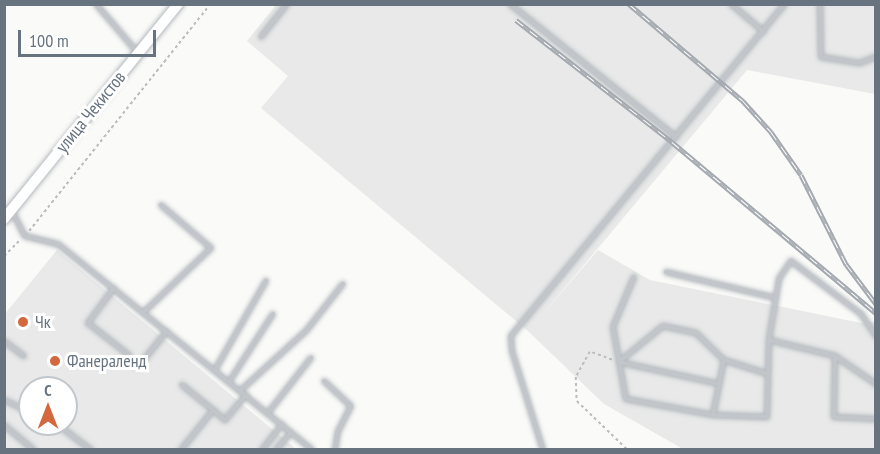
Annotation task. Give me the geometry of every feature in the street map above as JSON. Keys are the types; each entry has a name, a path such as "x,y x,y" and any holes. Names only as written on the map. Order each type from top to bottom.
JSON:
{"main road":[{"name":"улица Чекистов","path":"4,219 178,4"}],"lane":[{"path":"96,4 138,54"},
{"path":"261,37 287,4"},
{"path":"510,4 676,137"},
{"path":"731,4 764,32"},
{"path":"543,450 512,351 511,336 785,4"},
{"path":"820,4 821,57 860,63 876,57"},
{"path":"144,312 211,248 161,205"},
{"path":"12,210 25,236 58,244 312,450"},
{"path":"634,277 613,327 626,399 713,415 767,417 769,340 779,279 791,261 861,314 876,336"},
{"path":"666,272 776,298"},
{"path":"215,370 266,281"},
{"path":"240,391 306,331 343,284"},
{"path":"114,288 88,323 130,356"},
{"path":"230,382 273,314"},
{"path":"618,362 663,326 696,333 724,360 768,374"},
{"path":"138,367 167,331"},
{"path":"769,340 835,356 876,384"},
{"path":"4,341 24,356"},
{"path":"835,356 834,417 876,419"},
{"path":"268,413 311,358"},
{"path":"713,415 724,360"},
{"path":"618,362 719,384"},
{"path":"324,381 351,406 338,431 335,450"},
{"path":"182,385 225,420 246,395"},
{"path":"4,400 18,406"},
{"path":"181,450 213,410"},
{"path":"262,450 282,424"},
{"path":"4,425 34,450"},
{"path":"276,450 291,432"},
{"path":"73,436 91,450"}],"path":[{"path":"4,256 25,236 210,4"},
{"path":"618,362 590,352 576,376 577,400 628,450"}],"shaded area":[{"path":"276,5 875,5 875,94 747,70 538,320 598,250 650,280 861,323 875,322 875,449 683,449 604,404 528,331 261,108 288,76 247,41"},
{"path":"57,250 296,449 5,449 4,315"}],"railway":[{"path":"629,4 743,101 771,132 801,175 846,264 876,304"},
{"path":"516,20 672,142 876,313"}],"place":[{"name":"Чк","path":"23,322"},
{"name":"Фанераленд","path":"55,361"}]}
